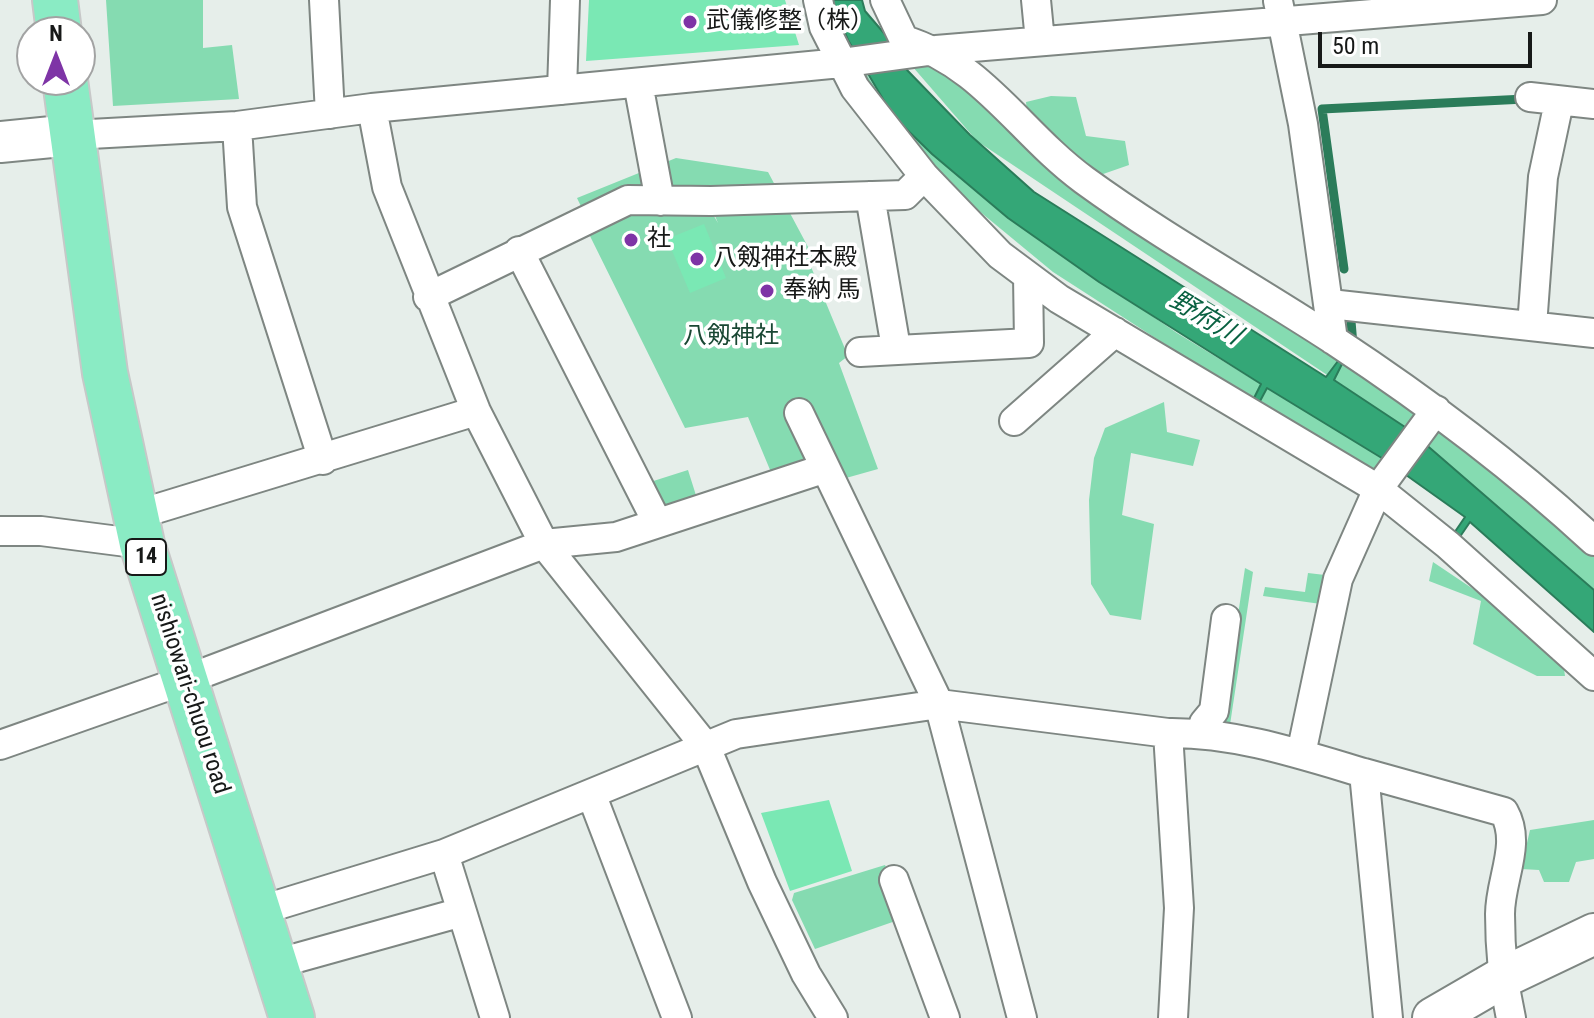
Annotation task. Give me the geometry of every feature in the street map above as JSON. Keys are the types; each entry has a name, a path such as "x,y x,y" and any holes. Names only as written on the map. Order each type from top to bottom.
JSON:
{"main road":[{"name":"nishiowari-chuou road","path":"67,96 105,373 139,530 292,1018"}],"street":[{"path":"324,0 330,114"},
{"path":"562,90 565,0"},
{"path":"818,0 824,27 873,112 924,176 1000,255 1115,332 1379,487 1459,554 1594,676"},
{"path":"885,0 904,40 936,50 961,65 1085,181 1159,234 1333,340 1435,411 1484,446 1594,541"},
{"path":"1036,0 1040,41"},
{"path":"0,142 237,126 372,108 1040,41 1279,10 1542,0"},
{"path":"1279,10 1303,124 1333,340"},
{"path":"638,83 660,201"},
{"path":"1530,97 1594,104"},
{"path":"1532,326 1543,177 1559,102"},
{"path":"372,108 387,187 428,297 476,411 544,544 706,747 762,882 806,974 833,1018"},
{"path":"237,126 242,207 323,460"},
{"path":"428,297 628,200 905,195 924,176"},
{"path":"870,196 896,348"},
{"path":"519,251 657,522"},
{"path":"860,352 1029,343 1028,276"},
{"path":"1330,304 1594,333"},
{"path":"1014,421 1115,332"},
{"path":"0,531 139,530 323,460 476,411"},
{"path":"1301,754 1338,579 1379,487 1435,411"},
{"path":"799,413 823,469 939,704 1022,1018"},
{"path":"0,745 185,680 544,544 616,537 823,469"},
{"path":"1202,732 1204,723 1214,711 1226,619"},
{"path":"258,911 444,854 592,796 736,734 939,704 1168,733 1202,732 1301,754 1504,812 1512,827 1512,841 1500,910 1502,978 1511,1018"},
{"path":"1168,733 1179,908 1173,1018"},
{"path":"1364,773 1388,1018"},
{"path":"592,796 677,1018"},
{"path":"444,854 495,1018"},
{"path":"894,880 945,1018"},
{"path":"275,964 462,912"},
{"path":"1433,1018 1502,978 1594,934"}],"green space":[{"path":"106,0 203,0 203,48 232,45 239,99 113,106"},
{"path":"942,54 1029,130 1026,102 1051,96 1076,97 1086,136 1125,141 1129,165 1086,180 1414,402 1417,416 1408,429 977,141 912,66"},
{"path":"862,67 893,116 1008,218 1177,333 1385,460 1379,469 1360,470 1053,272 921,163 852,68"},
{"name":"八剱神社","path":"676,158 768,172 815,260 769,257 809,262 848,356 839,363 878,469 807,489 803,467 773,477 748,417 685,428 587,230 631,211 711,211 718,223 709,202 628,200 587,219 577,198"},
{"path":"1164,402 1167,432 1200,440 1193,466 1131,453 1122,515 1154,524 1141,620 1110,615 1091,584 1089,500 1094,458 1105,428"},
{"path":"1453,428 1594,549 1594,590 1424,443 1434,432"},
{"path":"688,470 700,508 657,522 644,484"},
{"path":"1433,562 1561,648 1565,676 1537,676 1473,644 1481,601 1429,581"},
{"path":"1245,568 1253,572 1228,738 1220,736"},
{"path":"1308,573 1325,575 1321,604 1263,596 1265,587 1305,592"},
{"path":"1594,820 1594,859 1576,862 1569,882 1544,882 1539,870 1521,869 1530,830"},
{"path":"885,865 907,917 815,949 792,900 794,893"}],"water":[{"name":"野府川","path":"831,0 862,0 865,11 889,39 907,70 970,135 1034,192 1326,377 1341,357 1344,360 1334,380 1408,429 1594,590 1594,632 1470,522 1455,544 1450,539 1465,517 1385,460 1267,388 1259,403 1253,400 1261,384 1099,282 1008,218 932,154 893,116 848,40"}],"building":[{"name":"武儀修整（株）","path":"589,0 785,0 799,45 586,61"},
{"name":"八剱神社本殿","path":"704,224 726,278 690,293 667,239"},
{"path":"829,800 852,871 790,891 761,813"}],"waterway":[{"path":"1344,269 1322,109 1525,99"},
{"path":"1351,321 1353,345"}],"place":[{"name":"武儀修整（株）","path":"690,22"},
{"name":"社","path":"631,240"},
{"name":"八剱神社本殿","path":"697,259"},
{"name":"奉納 馬","path":"767,291"}]}
